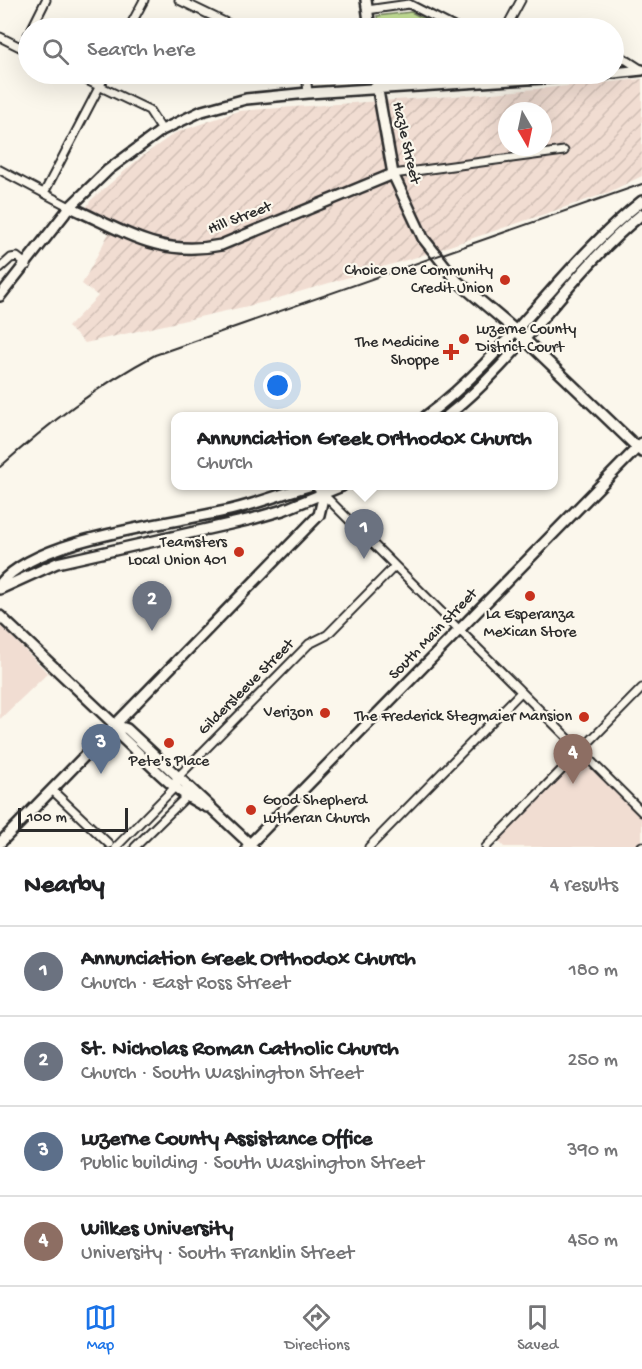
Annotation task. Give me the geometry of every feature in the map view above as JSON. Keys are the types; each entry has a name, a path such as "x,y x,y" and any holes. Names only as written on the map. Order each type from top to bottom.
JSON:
{"main road":[{"path":"624,72 642,70"},
{"name":"Hazle Street","path":"377,84 393,174 412,220 436,257 457,281 515,330 640,448"},
{"path":"0,296 27,265 70,207 126,155 162,130 202,111 246,99 408,84"},
{"name":"Hill Street","path":"70,207 149,243 176,249 202,249 221,245 393,174"},
{"path":"431,412 515,330 585,253 642,201"},
{"path":"452,412 525,340 616,237 642,214"},
{"name":"South Main Street","path":"250,846 640,448"},
{"path":"0,584 15,568 63,547 236,509 296,490"},
{"path":"0,589 57,563 252,519 333,490"},
{"path":"0,843 319,515 324,494"},
{"path":"0,616 115,725 118,734 209,808 250,846"},
{"path":"177,781 187,796 209,808"}],"street":[{"path":"37,18 46,0"},
{"path":"134,18 144,0"},
{"path":"179,0 216,18"},
{"path":"511,18 519,0"},
{"path":"367,5 409,2 438,18"},
{"path":"0,37 18,46"},
{"path":"624,58 642,70"},
{"path":"96,84 149,110 162,130"},
{"path":"307,84 308,93"},
{"path":"44,193 100,86"},
{"path":"393,174 564,151"},
{"name":"Hill Street","path":"0,170 70,207"},
{"path":"0,268 11,258 17,257 27,265"},
{"path":"320,490 642,812"},
{"name":"Gildersleeve Street","path":"111,846 309,644 327,635 395,566"},
{"path":"486,847 642,688"},
{"path":"369,847 521,692"},
{"path":"52,790 73,807 111,846"},
{"path":"135,847 187,796"}],"shaded area":[{"path":"642,79 642,176 607,193 420,256 265,302 85,343 68,327 98,296 82,284 109,233 79,219 91,200 141,157 175,133 238,111 589,84 624,84 624,81"},
{"path":"0,625 48,673 0,719"},
{"path":"572,750 642,819 642,847 504,847 492,834"}],"green space":[{"path":"411,12 423,18 377,18 377,16"}],"railway":[{"path":"0,467 74,406 113,379 155,355 642,184"}],"place":[{"name":"Choice One Community Credit Union","path":"505,280"},
{"name":"Luzerne County District Court","path":"464,339"},
{"name":"The Medicine Shoppe","path":"451,352"},
{"name":"Teamsters Local Union 401","path":"239,552"},
{"name":"Annunciation Greek Orthodox Church","path":"364,559"},
{"name":"La Esperanza Mexican Store","path":"530,596"},
{"name":"St. Nicholas Roman Catholic Church","path":"152,631"},
{"name":"Verizon","path":"325,713"},
{"name":"The Frederick Stegmaier Mansion","path":"584,717"},
{"name":"Pete's Place","path":"169,743"},
{"name":"Luzerne County Assistance Office","path":"101,774"},
{"name":"Wilkes University","path":"573,784"},
{"name":"Good Shepherd Lutheran Church","path":"251,810"}]}
